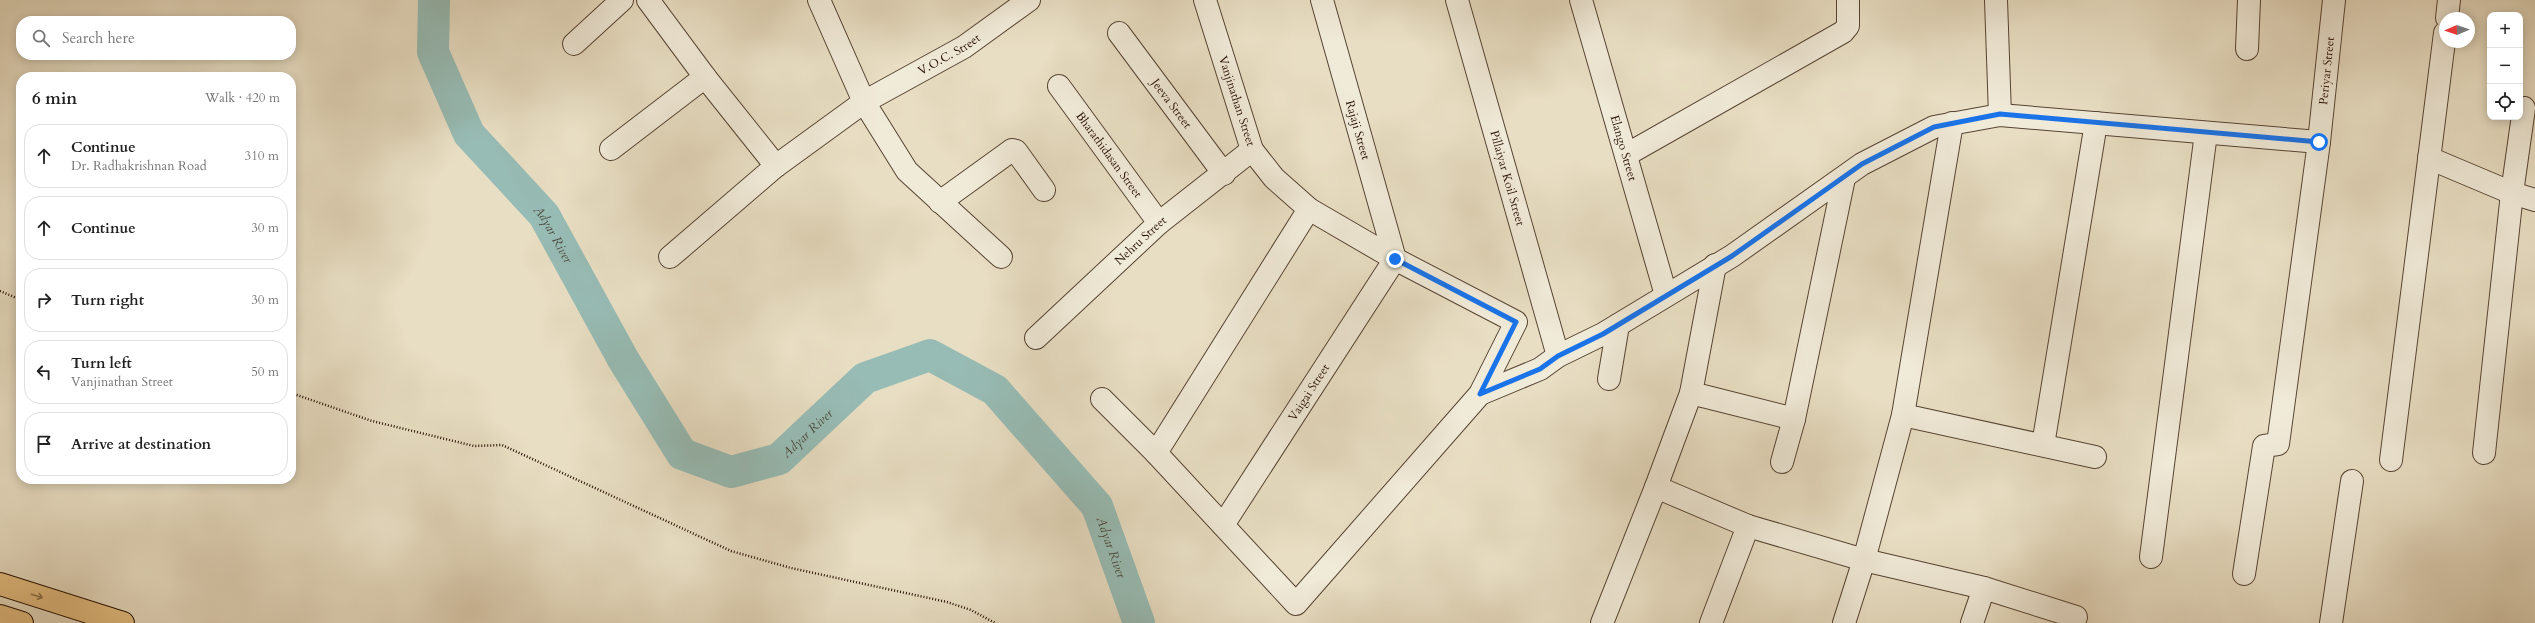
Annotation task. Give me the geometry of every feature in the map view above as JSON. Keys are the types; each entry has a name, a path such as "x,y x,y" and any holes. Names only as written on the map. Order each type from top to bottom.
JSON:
{"main road":[{"path":"0,584 123,623"},
{"path":"0,616 22,623"}],"street":[{"path":"574,44 622,0"},
{"path":"648,0 705,77 776,166"},
{"path":"820,0 864,102 907,171 1001,257"},
{"name":"Vanjinathan Street","path":"1205,0 1252,150 1274,178 1309,209 1395,259 1516,322 1480,394"},
{"name":"Rajaji Street","path":"1322,0 1395,259"},
{"name":"Pillaiyar Koil Street","path":"1457,0 1558,356"},
{"name":"Elango Street","path":"1582,0 1666,295"},
{"path":"1626,155 1843,32 1848,26 1848,0"},
{"path":"1996,0 2000,114"},
{"path":"2247,49 2249,0"},
{"name":"Periyar Street","path":"2244,574 2264,446 2278,444 2319,142 2334,0"},
{"path":"2448,12 2449,0"},
{"name":"V.O.C. Street","path":"670,257 776,166 864,102 964,47 1027,1"},
{"name":"Jeeva Street","path":"1119,33 1224,174"},
{"path":"2391,460 2443,48"},
{"path":"611,148 705,77"},
{"name":"Bharathidasan Street","path":"1059,86 1159,223"},
{"path":"2484,453 2512,193 2524,108"},
{"path":"1102,399 1156,453 1296,604 1480,394 1540,369 1558,356 1618,324 1732,256 1862,164 1934,127 2000,114 2319,142"},
{"path":"1844,623 1864,560 1903,415 1952,123"},
{"path":"2043,445 2096,123"},
{"path":"2151,557 2206,133"},
{"path":"940,202 1012,150 1016,151 1044,190"},
{"name":"Nehru Street","path":"1036,338 1159,223 1224,174 1252,150"},
{"path":"2429,158 2512,193 2535,200"},
{"path":"1782,462 1794,419 1844,178"},
{"path":"1156,453 1309,209"},
{"name":"Vaigai Street","path":"1223,526 1395,259"},
{"path":"1602,623 1656,488 1691,393 1715,265"},
{"path":"1609,379 1618,324"},
{"path":"1691,393 1794,419"},
{"path":"1903,415 2095,456"},
{"path":"2331,623 2352,480"},
{"path":"1656,488 1748,526 1864,560 1984,588 2076,617"},
{"path":"1711,623 1748,526"},
{"path":"1972,623 1984,588"}],"path":[{"path":"0,291 16,298"},
{"path":"296,395 379,423 474,446 502,445 731,551 791,568 947,602 971,610 996,623"}],"waterway":[{"name":"Adyar River","path":"434,0 433,52 469,134 544,215 623,359 682,454 731,472 779,459 865,378 930,355 995,390 1097,506 1139,623"}],"route":[{"path":"1395,259 1516,322 1480,394 1540,369 1558,356 1603,334 1732,256 1862,164 1934,127 2000,114 2319,142"}]}
